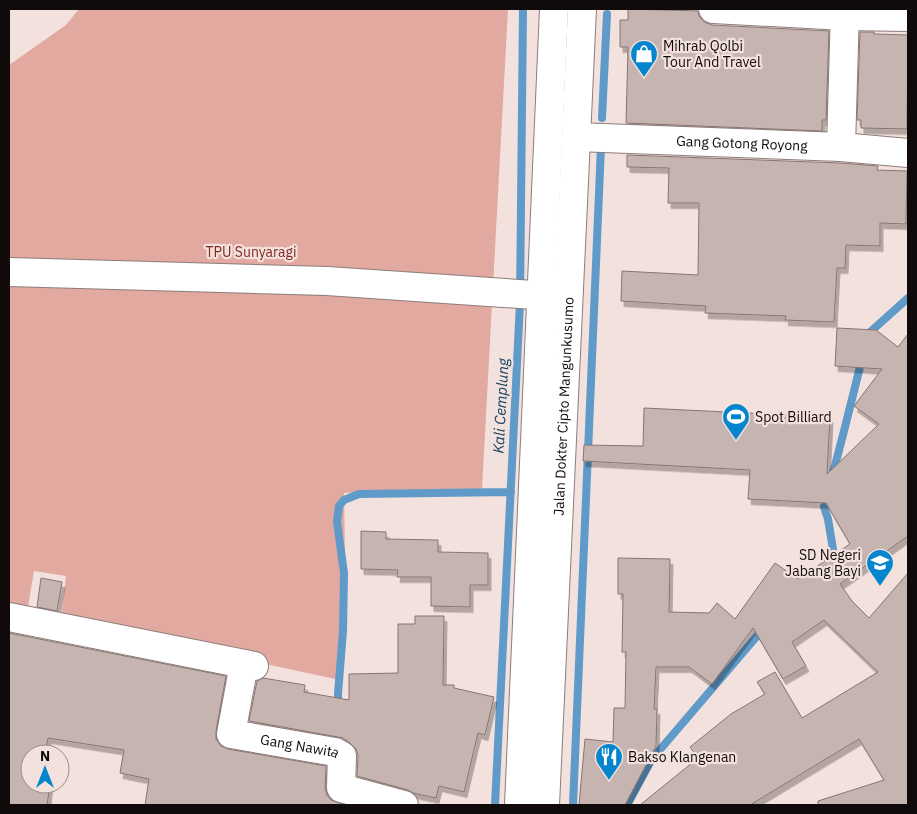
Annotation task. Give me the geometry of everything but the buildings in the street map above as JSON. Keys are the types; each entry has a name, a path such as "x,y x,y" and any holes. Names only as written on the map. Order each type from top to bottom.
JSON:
{"main road":[{"name":"Jalan Dokter Cipto Mangunkusumo","path":"519,805 526,295 554,9"},
{"name":"Jalan Dokter Cipto Mangunkusumo","path":"545,805 582,9"},
{"path":"712,9 845,12 908,17"},
{"path":"841,147 845,12"},
{"name":"Gang Gotong Royong","path":"576,137 841,147 908,152"},
{"path":"9,272 327,281 568,298"},
{"name":"Gang Nawita","path":"9,617 249,665 231,734 335,752 342,756 340,788 404,805"}],"green space":[{"name":"TPU Sunyaragi","path":"79,9 508,9 482,489 344,493 346,624 340,680 61,620 66,576 34,571 27,613 9,610 9,65 66,25"}],"waterway":[{"name":"Kali Cemplung","path":"495,805 520,303 523,9"},
{"path":"602,118 607,14"},
{"path":"573,805 601,146"},
{"path":"867,336 908,298"},
{"path":"832,477 862,359"},
{"path":"338,706 343,631 344,573 337,522 339,506 344,500 359,494 511,492"},
{"path":"826,559 830,556 833,549 824,507 827,495"},
{"path":"627,805 652,759 763,629"}],"place":[{"name":"Mihrab Qolbi Tour And Travel","path":"644,78"},
{"name":"Spot Billiard","path":"736,441"},
{"name":"SD Negeri Jabang Bayi","path":"880,587"},
{"name":"Bakso Klangenan","path":"609,781"}]}
